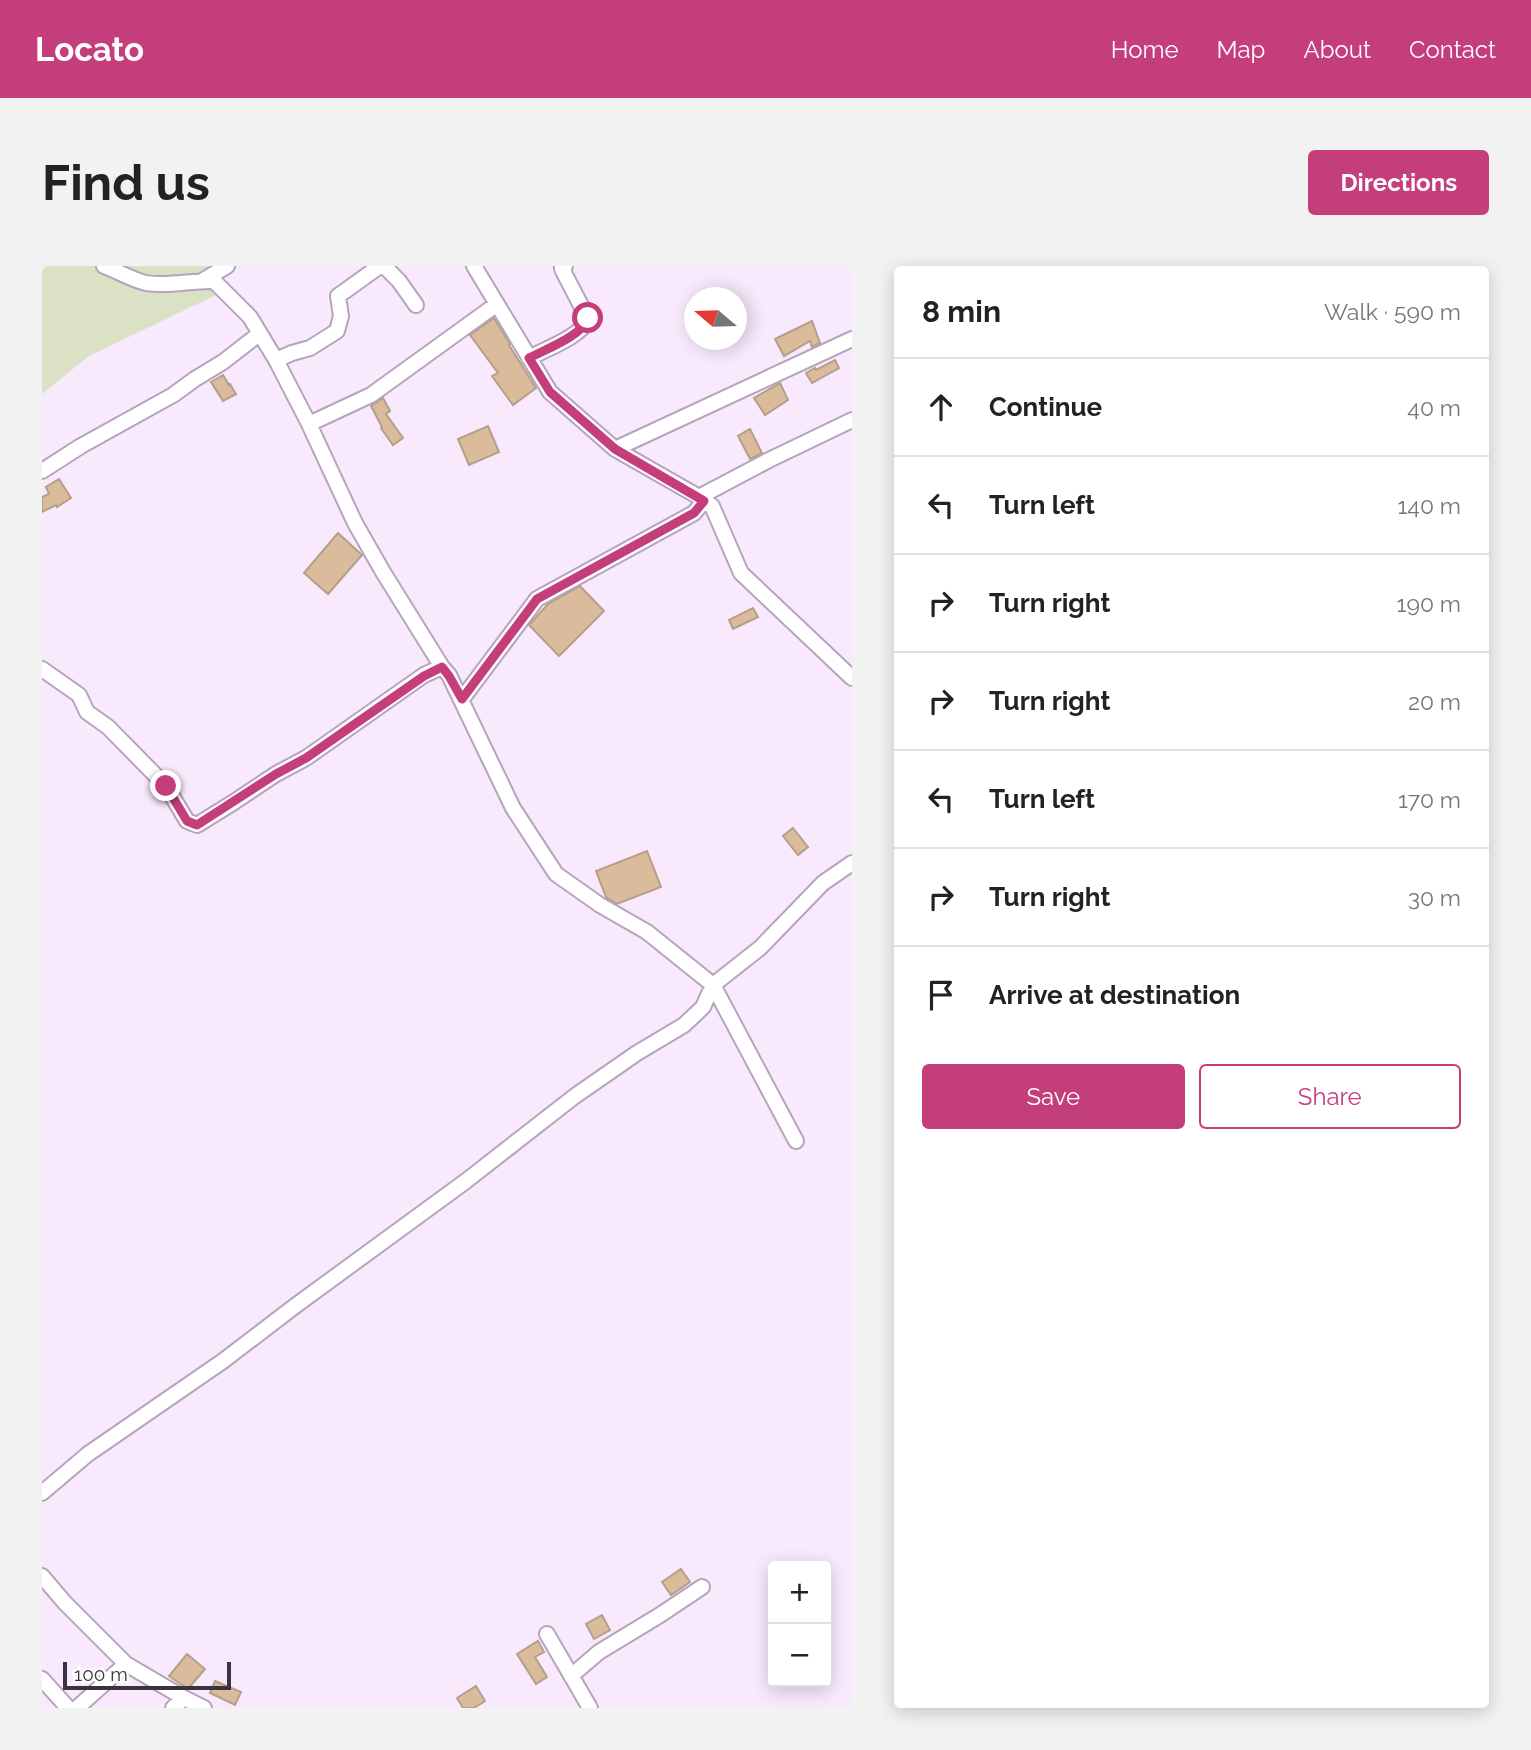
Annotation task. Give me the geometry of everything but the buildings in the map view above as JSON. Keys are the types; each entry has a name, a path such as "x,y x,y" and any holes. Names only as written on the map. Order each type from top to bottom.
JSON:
{"street":[{"path":"104,266 145,282 176,284 214,281 250,317 309,424 355,523 449,676 513,808 556,874 600,905 647,932 713,985 796,1141"},
{"path":"202,281 228,266"},
{"path":"276,360 310,348 337,331 341,316 338,296 378,266"},
{"path":"384,266 416,305"},
{"path":"474,266 550,392 615,449 712,506 741,573 852,678"},
{"path":"529,358 585,327 588,318 562,268 565,266"},
{"path":"309,424 371,395 497,304"},
{"path":"42,471 173,395 259,334"},
{"path":"615,449 852,340"},
{"path":"462,699 537,599 694,513 702,499 769,460 852,420"},
{"path":"42,669 79,695 87,712 108,727 166,786 187,821 197,825 306,758 424,676 442,667"},
{"path":"42,1493 88,1454 223,1361 466,1181 575,1096 637,1053 684,1025 703,1007 713,985 760,948 823,883 852,863"},
{"path":"42,1576 126,1664 178,1703 204,1708"},
{"path":"571,1676 599,1653 702,1587"},
{"path":"547,1634 590,1708"},
{"path":"77,1708 126,1664"},
{"path":"42,1679 68,1708"}],"green space":[{"path":"42,266 215,266 216,295 89,356 42,394"}],"route":[{"path":"166,786 187,821 197,825 306,758 424,676 442,667 462,699 537,599 694,513 704,501 615,449 550,392 529,358 585,327 588,318"}]}
